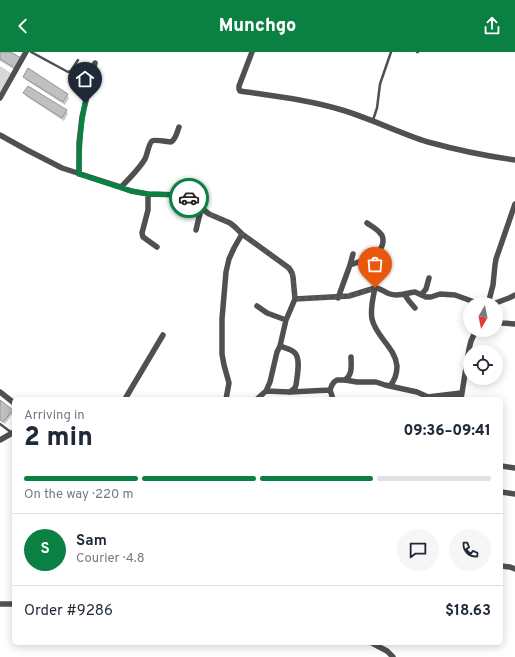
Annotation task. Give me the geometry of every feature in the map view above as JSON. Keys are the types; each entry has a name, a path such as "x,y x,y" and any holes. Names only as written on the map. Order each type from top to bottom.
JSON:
{"street":[{"path":"0,98 26,52"},
{"path":"252,52 239,86 240,91 324,105 343,110 428,142 515,160"},
{"path":"79,174 79,143 82,117 95,63"},
{"path":"121,188 144,161 152,141 173,141 179,126"},
{"path":"0,135 62,168 121,188 148,194 186,196 209,214 230,223 242,234 288,268 293,277 295,299 286,320 270,382 266,391 259,397"},
{"path":"148,194 148,210 142,233 143,237 157,247"},
{"path":"490,297 496,259 515,204"},
{"path":"196,230 201,209"},
{"path":"350,265 372,257 378,252 382,245 383,238 381,234 378,230 367,223"},
{"path":"226,397 229,383 222,354 222,319 226,272 229,259 242,234"},
{"path":"338,298 353,254"},
{"path":"421,295 426,289 429,278"},
{"path":"295,299 338,298 354,295 375,288 379,288 388,294 394,295 405,295 415,292 426,297 432,297 440,294 455,295 463,298"},
{"path":"375,288 372,320 394,354 396,360 396,376 390,386"},
{"path":"405,295 415,308"},
{"path":"503,300 515,295"},
{"path":"257,306 267,313 286,320"},
{"path":"503,323 515,324"},
{"path":"126,397 163,335"},
{"path":"332,397 330,390 334,382 337,380 376,382 417,392 428,397 461,396 469,349 473,337"},
{"path":"280,346 294,352 298,357 296,385 290,392"},
{"path":"345,380 349,377 351,372 351,357"},
{"path":"266,391 290,392 330,390"},
{"path":"0,392 12,401"},
{"path":"0,440 12,433"},
{"path":"503,466 515,468"},
{"path":"503,492 515,494"},
{"path":"503,566 515,569"},
{"path":"0,604 12,604"},
{"path":"376,645 387,651 393,657"}],"lane":[{"path":"31,52 68,72 71,71 78,60"},
{"path":"373,121 377,108 380,84 391,52"},
{"path":"0,424 12,431"}],"shaded area":[{"path":"0,66 11,73 0,92"}],"building":[{"path":"0,52 11,52 21,58 15,68 0,59"},
{"path":"28,68 68,94 63,102 23,77"},
{"path":"28,86 67,110 62,118 23,93"},
{"path":"0,400 12,409 12,411 3,422 0,420"}],"way so far":[{"path":"189,198 209,214 230,223 242,234 288,268 293,277 295,299 338,298 358,294 375,288"}],"route":[{"path":"85,103 79,143 79,174 131,191 148,194 183,195 189,198"}]}
